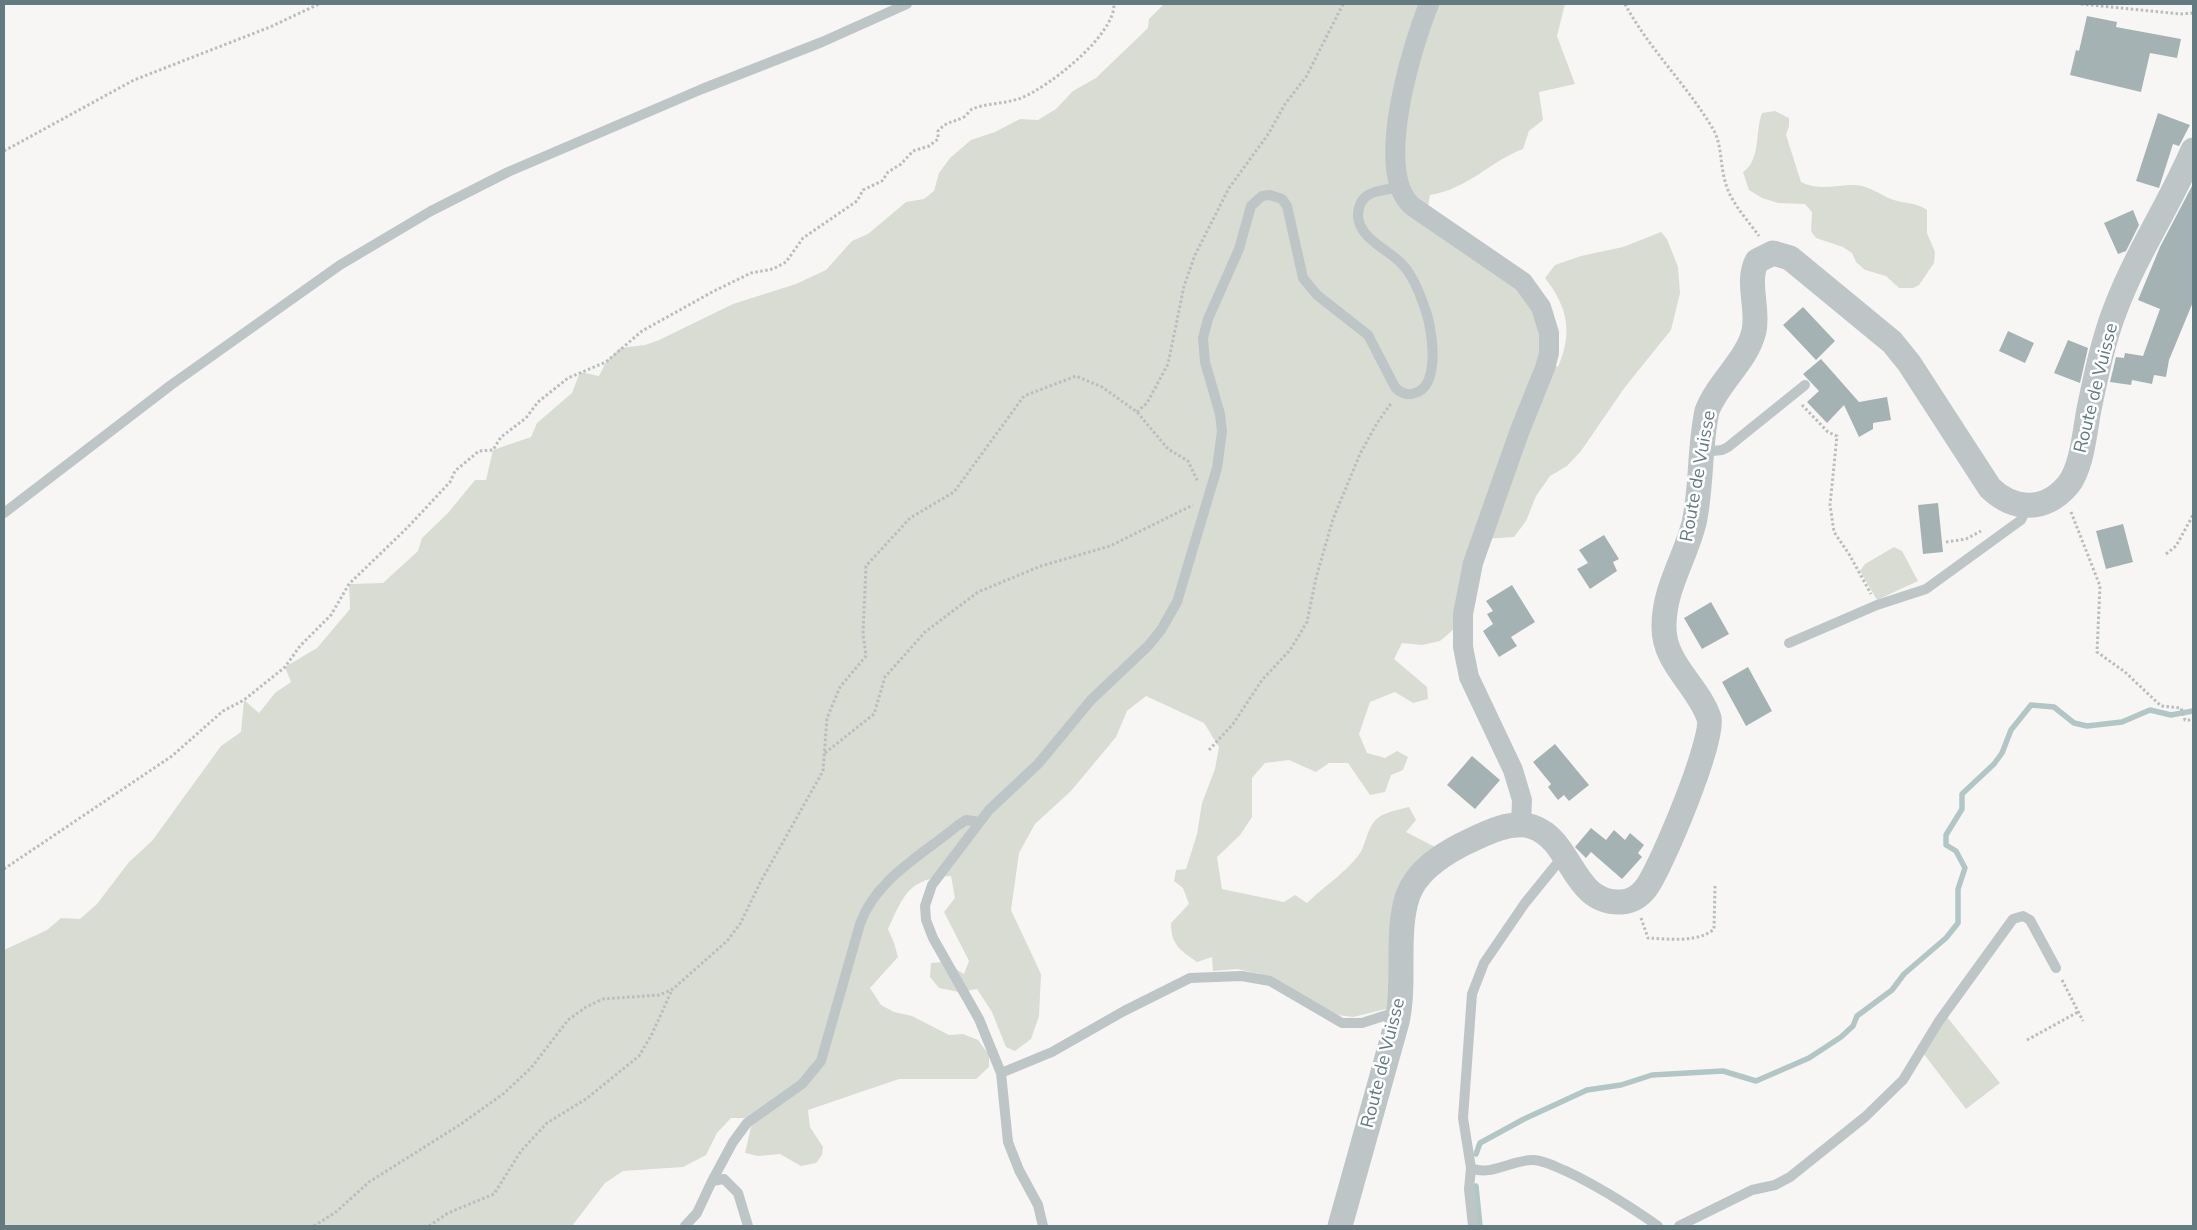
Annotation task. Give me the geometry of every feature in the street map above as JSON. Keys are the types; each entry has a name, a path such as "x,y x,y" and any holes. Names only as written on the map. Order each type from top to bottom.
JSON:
{"street":[{"path":"1429,4 1416,37 1399,114 1395,148 1399,188 1405,200 1412,206 1523,282 1541,307 1550,333 1549,353 1545,368 1520,430 1473,563 1463,614 1463,647 1469,677 1515,777 1522,800 1521,825 1544,833 1564,855 1583,886 1596,896 1619,902 1633,899"},
{"name":"Route de Vuisse","path":"2027,506 2045,503 2062,491 2075,472 2103,348 2115,310 2193,150"},
{"path":"1770,254 1785,255 1799,264 1886,336 1908,364 1990,488 2004,500 2027,506"},
{"name":"Route de Vuisse","path":"1633,899 1646,887 1656,870 1703,755 1710,731 1708,716 1672,657 1664,630 1668,590 1694,523 1701,452 1709,406 1745,351 1753,333 1753,276 1755,265 1760,259 1770,254"},
{"name":"Route de Vuisse","path":"1340,1226 1400,1011 1403,920 1408,896 1414,884 1430,865 1452,850 1490,832 1521,825"}],"lane":[{"path":"4,513 171,385 340,265 431,211 508,172 702,89 822,42 907,4"},
{"path":"1043,1226 1038,1205 1018,1170 1008,1142 1001,1072 979,1019 933,938 925,915 932,885 998,801 1034,768 1091,700 1148,646 1161,630 1183,586 1217,468 1222,431 1220,414 1205,362 1203,338 1208,319 1239,249 1251,206 1262,196 1276,196 1287,206 1304,278 1317,295 1368,335 1391,381 1399,392 1414,394 1422,391 1426,385 1434,356 1426,308 1409,273 1401,263 1366,234 1358,218 1359,209 1366,195 1374,191 1399,188"},
{"path":"1701,452 1728,447 1805,385"},
{"path":"1789,643 1878,605 1926,589 2021,520 2027,506"},
{"path":"685,1226 697,1213 712,1180 733,1142 748,1122 802,1084 821,1061 860,924 869,903 890,878 957,826 966,820 980,822"},
{"path":"1473,1226 1469,1189 1471,1168 1463,1118 1472,994 1484,963 1525,904 1564,855"},
{"path":"1679,1226 1752,1190 1775,1186 1790,1177 1865,1117 1903,1080 1939,1021 2013,919 2023,916 2030,920 2056,968"},
{"path":"1001,1072 1052,1052 1190,978 1242,976 1270,981 1342,1024 1362,1023 1400,1011"},
{"path":"1471,1168 1475,1170 1493,1170 1520,1161 1546,1162 1602,1188 1658,1226"},
{"path":"712,1180 724,1179 738,1193 748,1226"}],"path":[{"path":"4,152 134,80 270,27 319,4"},
{"path":"4,869 172,756 223,711 244,700 285,667 300,646 331,615 349,584 414,521 450,482 455,471 479,451 493,450 501,437 526,418 538,402 568,378 606,362 642,331 714,291 751,273 773,269 786,262 803,238 857,201 863,190 882,181 888,172 901,164 913,151 929,146 938,138 938,130 947,122 965,117 971,110 1021,98 1062,73 1103,31 1114,13 1114,4"},
{"path":"1137,412 1146,403 1168,364 1184,286 1195,254 1229,188 1269,133 1285,104 1306,77 1343,4"},
{"path":"1625,4 1640,30 1684,86 1714,131 1725,182 1732,198 1770,254"},
{"path":"2081,4 2180,14 2193,13"},
{"path":"314,1226 336,1212 369,1182 462,1124 503,1094 531,1068 568,1020 586,1006 603,999 653,996 672,989 727,941 740,924 761,881 823,771 827,718 840,687 866,656 863,634 866,566 910,518 954,492 1024,396 1076,376 1102,387 1137,412 1168,449 1188,461 1200,488 1208,497 1110,546 1042,566 978,592 925,632 885,677 874,714 825,753"},
{"path":"1209,750 1233,724 1262,680 1290,650 1307,622 1316,578 1334,519 1360,454 1376,423 1399,392"},
{"path":"1792,395 1828,432 1837,436 1830,505 1834,532 1850,554 1878,605"},
{"path":"2062,491 2100,586 2097,652 2125,672 2161,706 2182,710 2184,720 2193,720"},
{"path":"2166,554 2176,546 2193,514"},
{"path":"1633,899 1648,938 1671,939 1706,936 1714,929 1715,886"},
{"path":"2056,968 2083,1021"},
{"path":"429,1226 448,1213 494,1194 521,1151 547,1124 586,1099 639,1056 652,1034 672,989"},
{"path":"2027,1040 2078,1012"}],"shaded area":[{"path":"1164,4 1565,4 1557,36 1575,84 1539,92 1543,120 1529,131 1523,149 1511,154 1456,187 1430,195 1425,224 1502,272 1538,315 1552,362 1558,367 1566,343 1566,321 1559,300 1545,278 1555,265 1581,256 1623,247 1661,232 1667,239 1678,267 1680,293 1671,330 1625,387 1581,451 1567,466 1550,476 1536,496 1526,521 1514,537 1484,539 1454,629 1440,641 1422,645 1402,643 1394,659 1427,687 1428,699 1413,703 1395,692 1370,702 1359,734 1367,753 1385,758 1397,751 1408,757 1403,770 1391,775 1385,792 1370,795 1348,763 1329,763 1316,772 1289,760 1265,763 1252,778 1252,817 1240,835 1217,857 1222,889 1284,902 1295,895 1307,903 1358,856 1371,826 1377,819 1390,812 1409,807 1416,820 1406,832 1437,848 1420,862 1394,1007 1353,1017 1338,1015 1260,974 1237,969 1213,971 1212,957 1197,962 1178,946 1173,937 1171,923 1189,904 1183,888 1174,881 1176,870 1186,869 1197,834 1202,803 1215,769 1219,747 1204,723 1146,696 1127,711 1116,737 1071,791 1035,824 1019,853 1011,910 1041,974 1039,1016 1031,1039 1015,1051 1006,1047 992,1012 977,989 959,992 939,988 930,977 931,963 944,962 964,974 969,961 944,912 955,898 951,876 937,877 917,884 904,897 888,929 898,957 870,988 881,1005 894,1012 912,1016 949,1035 963,1034 978,1040 989,1055 989,1067 976,1079 899,1079 808,1110 810,1127 823,1147 822,1155 816,1163 801,1166 780,1154 758,1156 745,1153 753,1118 731,1118 717,1133 706,1155 683,1167 623,1171 605,1183 572,1226 4,1226 4,950 47,930 61,918 80,919 97,904 129,862 152,841 221,746 241,732 244,700 259,713 275,693 291,682 285,667 317,648 350,609 349,584 383,583 418,551 422,538 448,513 475,480 486,480 493,450 531,437 537,423 572,393 580,372 599,376 606,362 620,348 645,345 659,340 733,304 796,284 826,270 852,241 868,234 906,202 924,199 934,191 939,173 950,158 971,140 995,132 1020,119 1038,120 1056,109 1073,91 1096,78 1148,28 1149,19"},
{"path":"1775,111 1789,118 1786,135 1801,182 1821,187 1860,185 1894,200 1915,204 1927,210 1927,233 1935,252 1934,263 1919,285 1913,288 1899,288 1886,276 1865,270 1856,262 1852,253 1843,247 1816,238 1811,231 1812,212 1805,204 1778,203 1762,198 1749,190 1743,172 1753,160 1762,113"},
{"path":"1894,547 1902,551 1918,581 1877,600 1860,571 1865,564"},
{"path":"1947,1017 2000,1083 1966,1109 1923,1053"}],"building":[{"path":"2087,16 2117,22 2116,27 2181,39 2177,58 2150,53 2141,92 2070,75 2076,50 2079,51"},
{"path":"2158,113 2190,125 2179,146 2173,144 2159,188 2136,181"},
{"path":"2193,184 2193,302 2169,360 2166,377 2154,375 2152,384 2132,380 2131,385 2110,382 2116,357 2124,358 2125,353 2143,356 2160,309 2138,300 2160,247"},
{"path":"2133,210 2139,225 2126,251 2118,254 2104,223"},
{"path":"1803,307 1835,341 1816,360 1783,325"},
{"path":"2008,331 2034,343 2025,363 1999,351"},
{"path":"2068,340 2088,348 2080,383 2054,373"},
{"path":"1821,359 1859,402 1887,397 1891,420 1873,423 1873,429 1859,437 1844,405 1827,423 1807,402 1819,391 1803,374"},
{"path":"1938,503 1943,552 1923,554 1918,505"},
{"path":"2123,524 2133,562 2106,569 2096,531"},
{"path":"1604,535 1619,559 1613,562 1617,571 1590,589 1577,569 1588,563 1579,550"},
{"path":"1512,585 1535,622 1511,637 1517,646 1499,657 1483,631 1493,624 1487,614 1493,611 1486,601"},
{"path":"1711,602 1729,634 1702,649 1684,618"},
{"path":"1748,667 1772,711 1746,726 1722,682"},
{"path":"1555,744 1589,785 1569,801 1564,795 1558,800 1548,787 1551,784 1533,762"},
{"path":"1472,756 1500,780 1475,809 1447,785"},
{"path":"1591,828 1606,840 1614,830 1625,840 1630,833 1644,845 1638,853 1642,857 1622,879 1591,852 1586,858 1575,847"}],"waterway":[{"path":"1476,1154 1480,1143 1524,1119 1587,1090 1621,1085 1652,1075 1723,1071 1756,1081 1809,1058 1841,1037 1853,1026 1857,1016 1892,990 1904,974 1946,938 1958,923 1958,889 1965,868 1956,851 1946,845 1946,835 1962,809 1962,794 1994,764 2002,753 2011,730 2031,705 2054,707 2074,723 2087,726 2122,722 2150,710 2171,715 2193,711"},
{"path":"1476,1186 1480,1226"}]}
